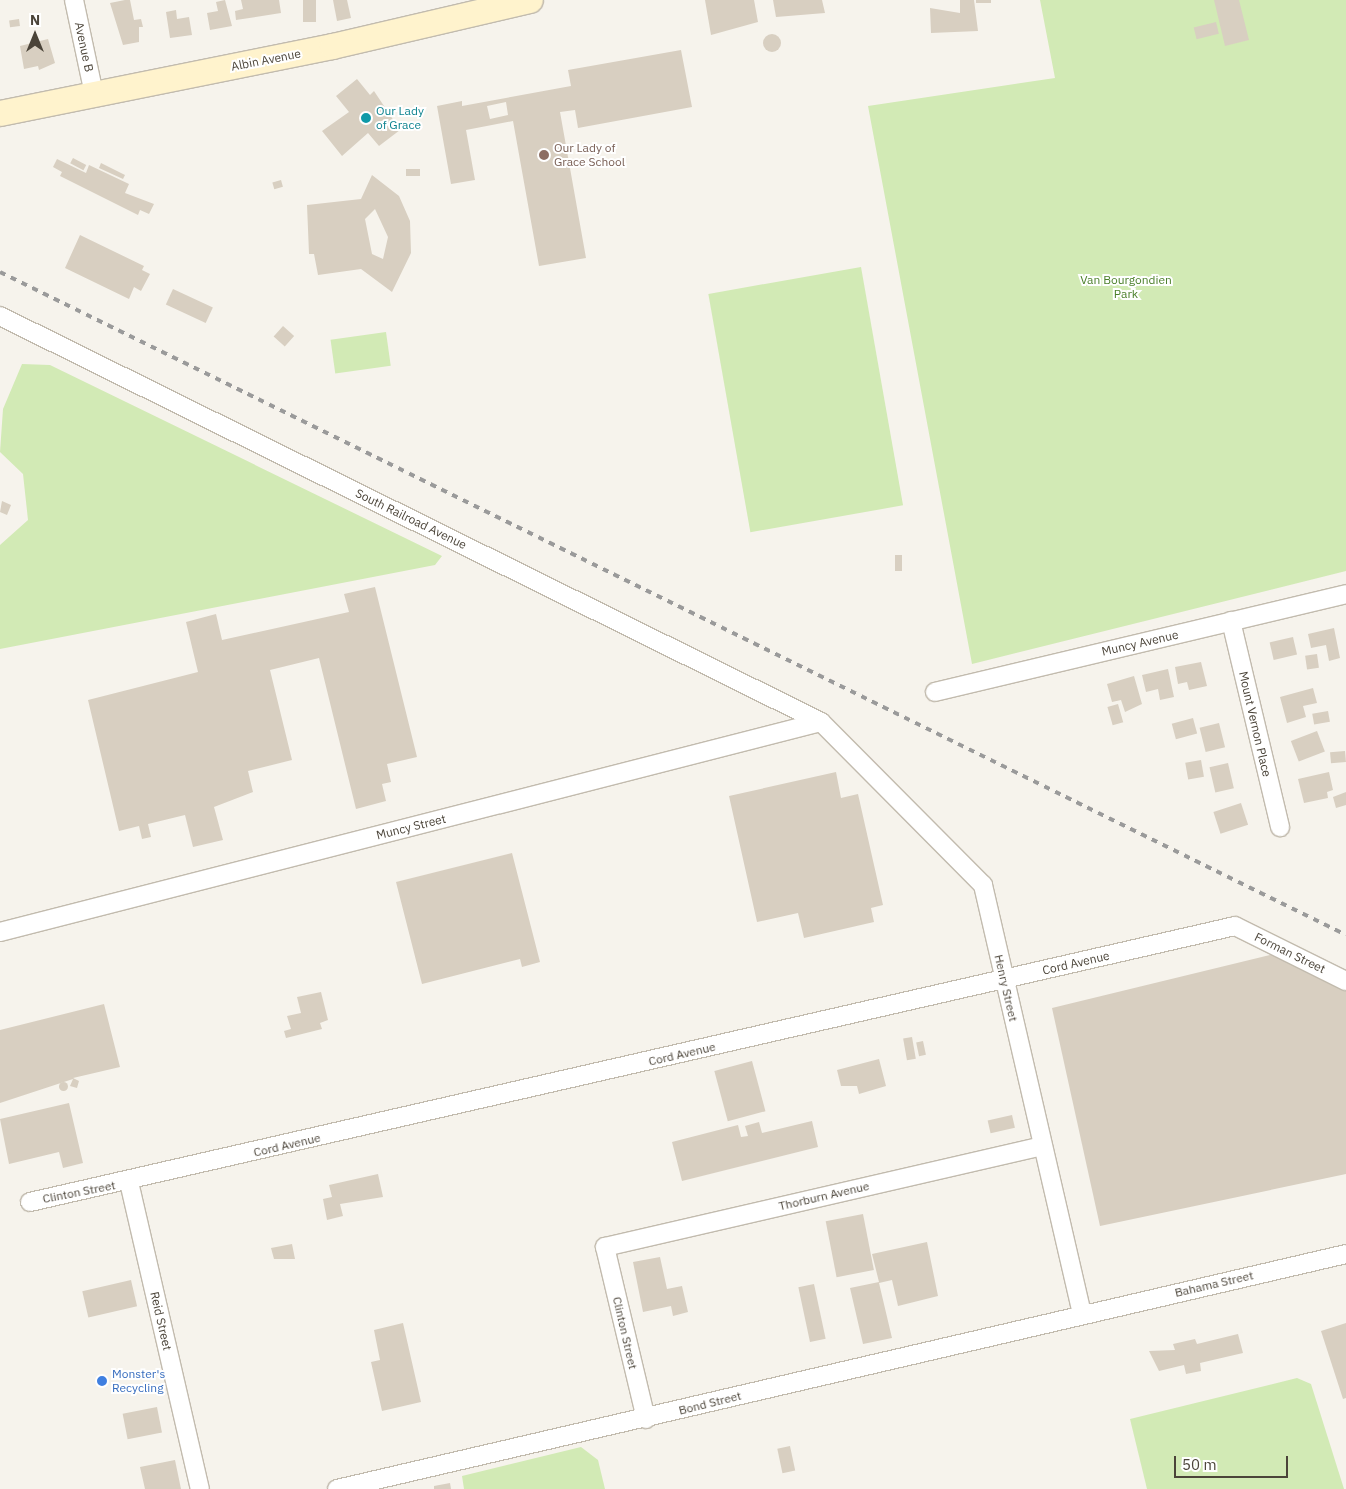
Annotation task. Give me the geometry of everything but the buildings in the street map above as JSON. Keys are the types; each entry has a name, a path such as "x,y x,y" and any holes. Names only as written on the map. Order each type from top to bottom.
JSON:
{"street":[{"name":"Avenue B","path":"74,0 94,94"},
{"name":"Albin Avenue","path":"0,113 528,0"},
{"name":"South Railroad Avenue","path":"0,316 821,722"},
{"name":"Muncy Avenue","path":"935,692 1346,594"},
{"name":"Mount Vernon Place","path":"1231,622 1280,827"},
{"name":"Muncy Street","path":"0,932 821,722"},
{"name":"Henry Street","path":"821,722 982,885 1082,1314"},
{"name":"Cord Avenue","path":"128,1182 1235,926"},
{"name":"Forman Street","path":"1235,926 1346,981"},
{"name":"Thorburn Avenue","path":"605,1247 1043,1146"},
{"name":"Clinton Street","path":"30,1202 128,1182"},
{"name":"Reid Street","path":"128,1182 200,1489"},
{"name":"Clinton Street","path":"605,1247 646,1419"},
{"name":"Bahama Street","path":"1082,1314 1346,1254"},
{"name":"Bond Street","path":"337,1489 646,1419 1082,1314"}],"green space":[{"name":"Van Bourgondien Park","path":"1040,0 1346,0 1346,571 972,664 868,106 1055,78"},
{"path":"861,267 903,505 750,532 708,294"},
{"path":"386,332 391,366 335,373 331,340"},
{"path":"22,364 50,365 442,556 435,565 0,649 0,545 28,520 23,474 0,452 3,409"},
{"path":"1297,1378 1311,1384 1344,1489 1147,1489 1130,1419"},
{"path":"581,1447 598,1460 605,1489 464,1489 462,1476"}],"railway":[{"path":"0,272 1346,935"}],"place":[{"name":"Our Lady of Grace","path":"366,118"},
{"name":"Our Lady of Grace School","path":"544,155"},
{"name":"Monster's Recycling","path":"102,1381"}]}
